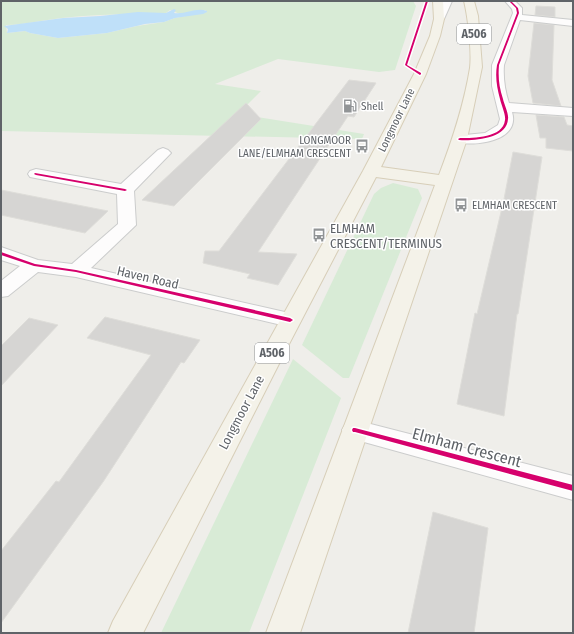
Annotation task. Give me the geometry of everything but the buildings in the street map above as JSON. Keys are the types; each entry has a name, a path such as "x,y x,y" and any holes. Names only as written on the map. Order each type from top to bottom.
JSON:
{"main road":[{"name":"Longmoor Lane","path":"124,633 371,171 420,74 435,36 439,19 438,1"},
{"name":"A506","path":"283,633 460,140 476,67 473,16 469,1"},
{"name":"Longmoor Lane","path":"371,171 446,181"}],"street":[{"path":"439,19 448,1"},
{"path":"460,140 481,138 502,130 505,127 507,119 499,94 497,73 498,65 516,17 517,8 510,1"},
{"path":"516,17 573,23"},
{"path":"503,107 573,112"},
{"path":"76,271 127,225 125,190 163,153"},
{"path":"36,174 125,190"},
{"name":"Haven Road","path":"1,253 34,265 76,271 290,320"},
{"path":"1,291 34,265"},
{"name":"Elmham Crescent","path":"355,430 573,488"}],"green space":[{"path":"1,1 413,1 416,6 395,70 379,72 278,59 215,84 261,91 238,114 364,134 362,139 1,131","holes":["170,10 180,14 205,10 207,12 107,33 58,38 25,31 7,33 6,25 87,16 166,13"]},
{"path":"393,183 418,189 422,198 349,378 343,378 302,345 374,194 381,188"},
{"path":"293,359 341,398 249,633 161,633"}],"water":[{"path":"174,9 176,10 174,13 199,10 207,12 107,33 58,38 25,31 7,33 8,29 4,26 63,18 138,12 166,13"}],"cycle path":[{"path":"420,74 406,65 427,1"},
{"path":"460,139 488,137 501,131 505,126 507,119 497,79 497,72 498,65 518,13 517,8 510,1"},
{"path":"36,174 125,190"},
{"path":"1,253 34,265 76,271 290,320"},
{"path":"355,430 573,488"}],"place":[{"name":"Shell","path":"350,106"},
{"name":"LONGMOOR LANE/ELMHAM CRESCENT","path":"362,146"},
{"name":"ELMHAM CRESCENT","path":"461,205"},
{"name":"ELMHAM CRESCENT/TERMINUS","path":"319,235"}]}
